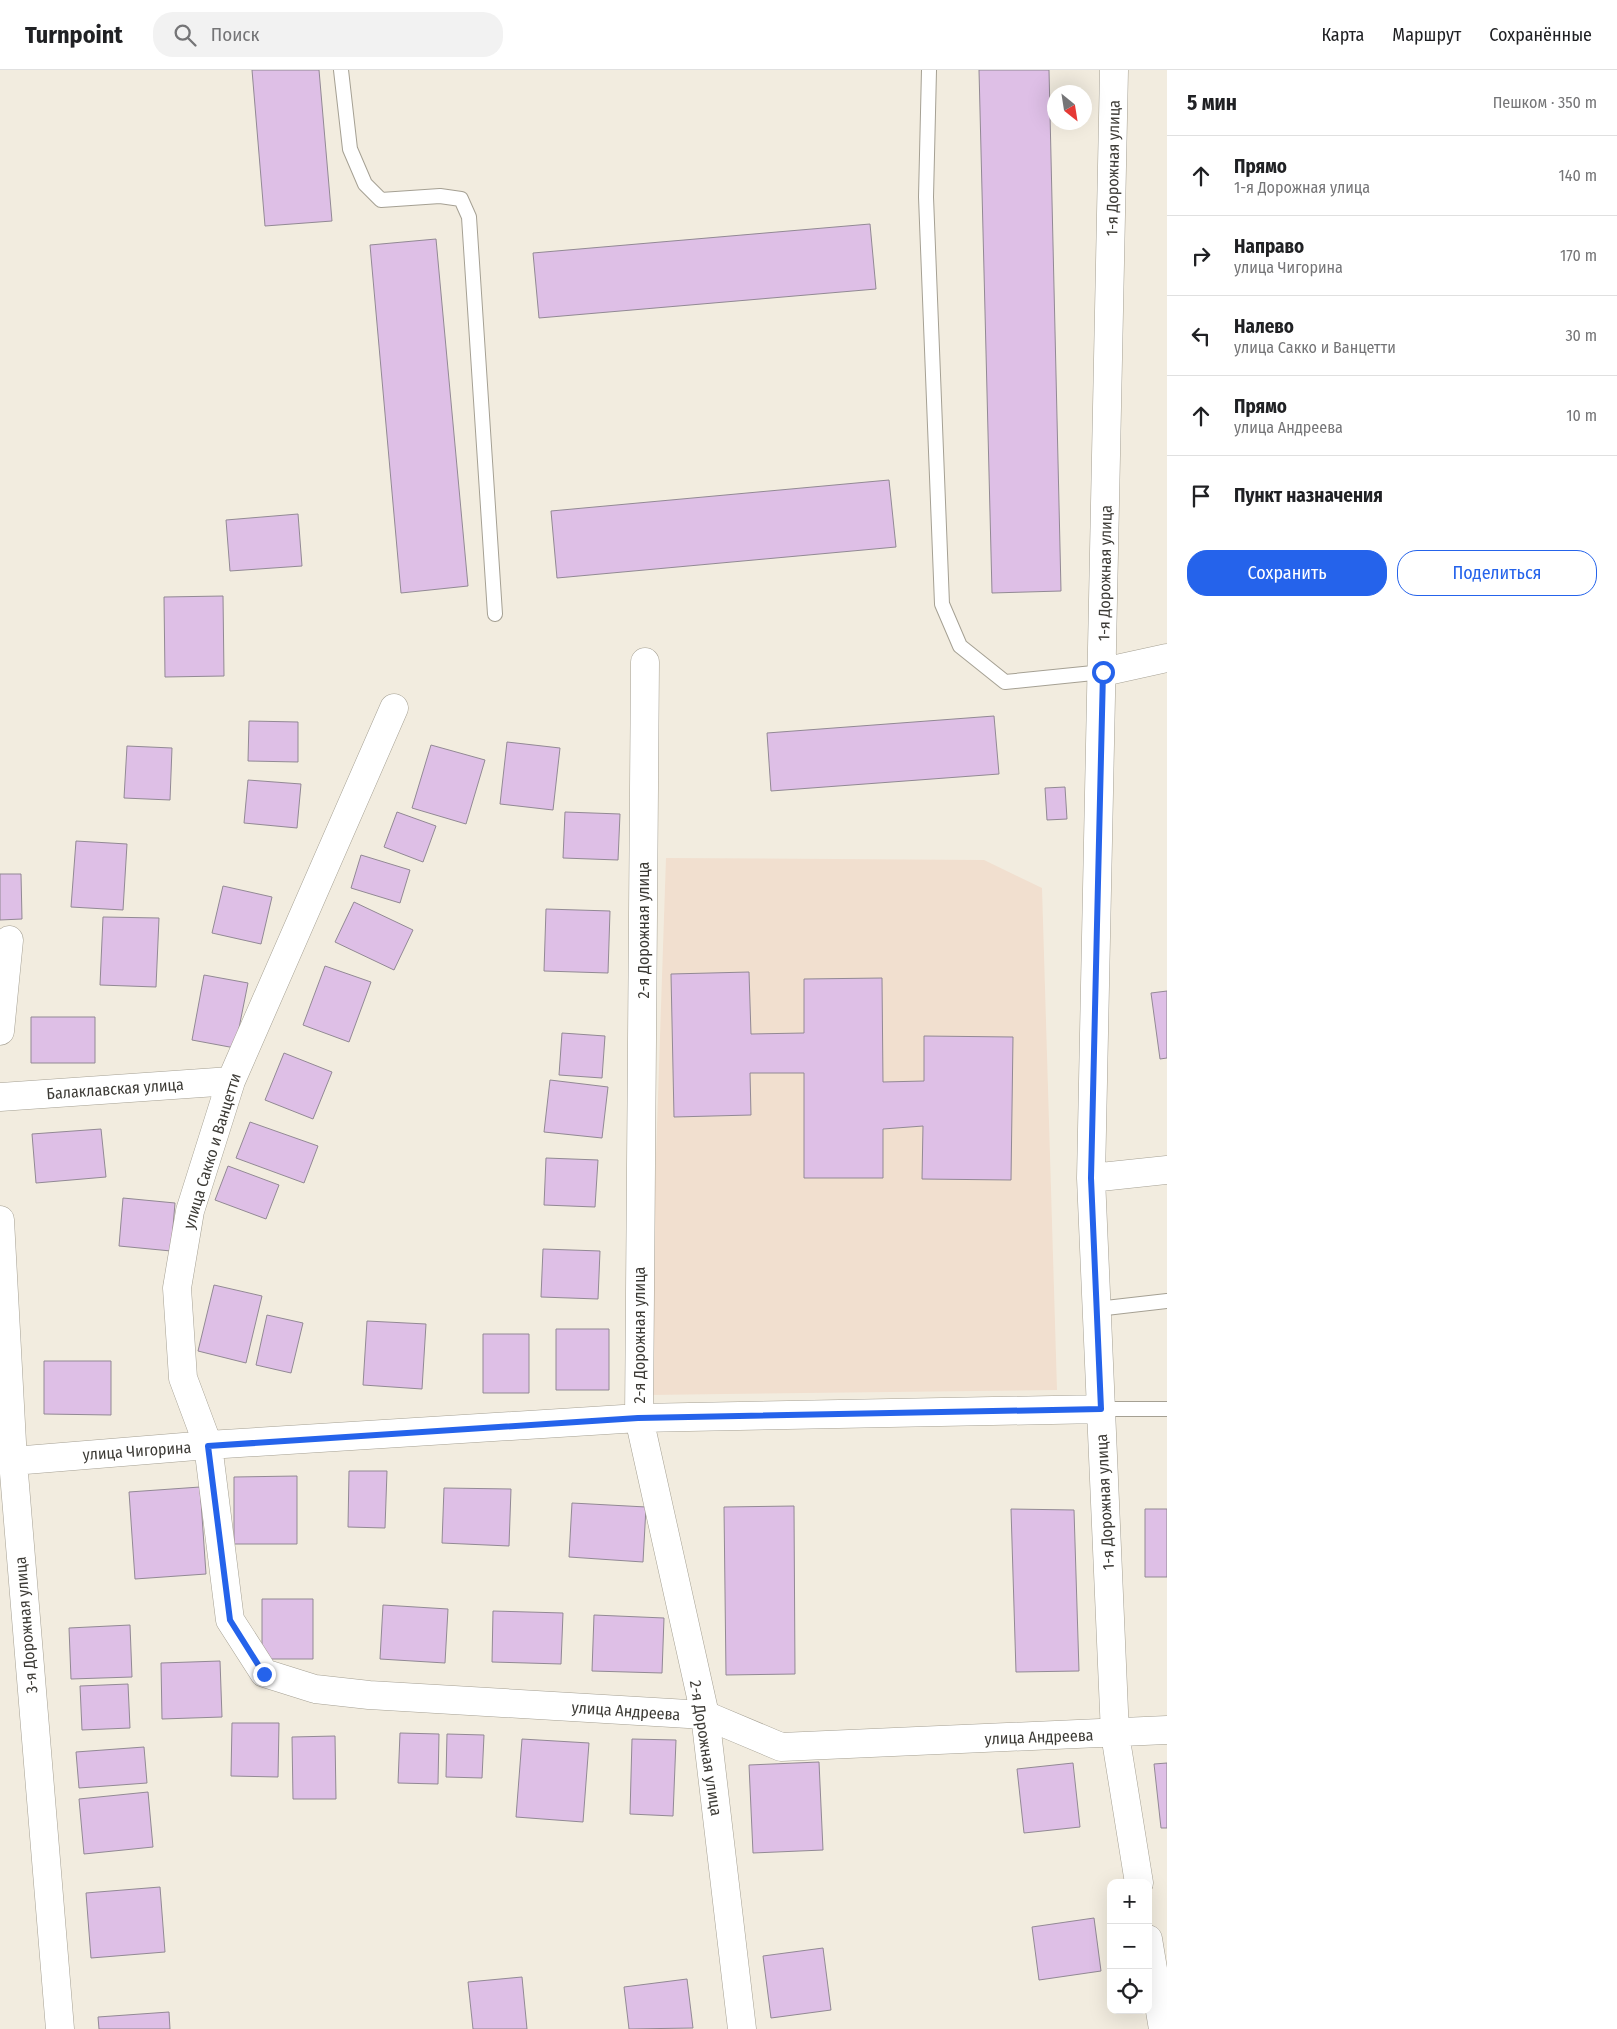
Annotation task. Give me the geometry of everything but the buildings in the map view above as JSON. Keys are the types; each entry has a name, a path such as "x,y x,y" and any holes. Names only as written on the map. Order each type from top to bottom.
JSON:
{"street":[{"name":"1-я Дорожная улица","path":"1114,70 1091,1178 1115,1734 1138,1879"},
{"path":"1103,672 1167,658"},
{"name":"2-я Дорожная улица","path":"645,662 638,1418 705,1716 742,2029"},
{"name":"улица Сакко и Ванцетти","path":"230,1620 208,1446 183,1378 177,1288 190,1211 230,1081 394,708"},
{"path":"0,1031 9,940"},
{"name":"Балаклавская улица","path":"0,1097 230,1081"},
{"path":"1091,1178 1167,1170"},
{"name":"3-я Дорожная улица","path":"0,1220 13,1460 60,2029"},
{"name":"улица Чигорина","path":"13,1460 638,1418 1101,1409"},
{"name":"улица Андреева","path":"230,1620 264,1674 315,1688 369,1695 705,1716 781,1747 1115,1734 1167,1730"},
{"path":"1152,1963 1163,2029"}],"lane":[{"path":"341,70 350,150 365,184 381,200 440,196 460,199 469,217 495,614"},
{"path":"929,70 926,197 942,604 960,646 1005,682 1103,672"},
{"path":"1096,1309 1167,1301"},
{"path":"1101,1409 1167,1409"}],"shaded area":[{"path":"666,858 984,860 1042,888 1057,1390 648,1395"}],"route":[{"path":"264,1674 230,1620 208,1446 638,1418 1101,1409 1091,1178 1103,672"}]}
